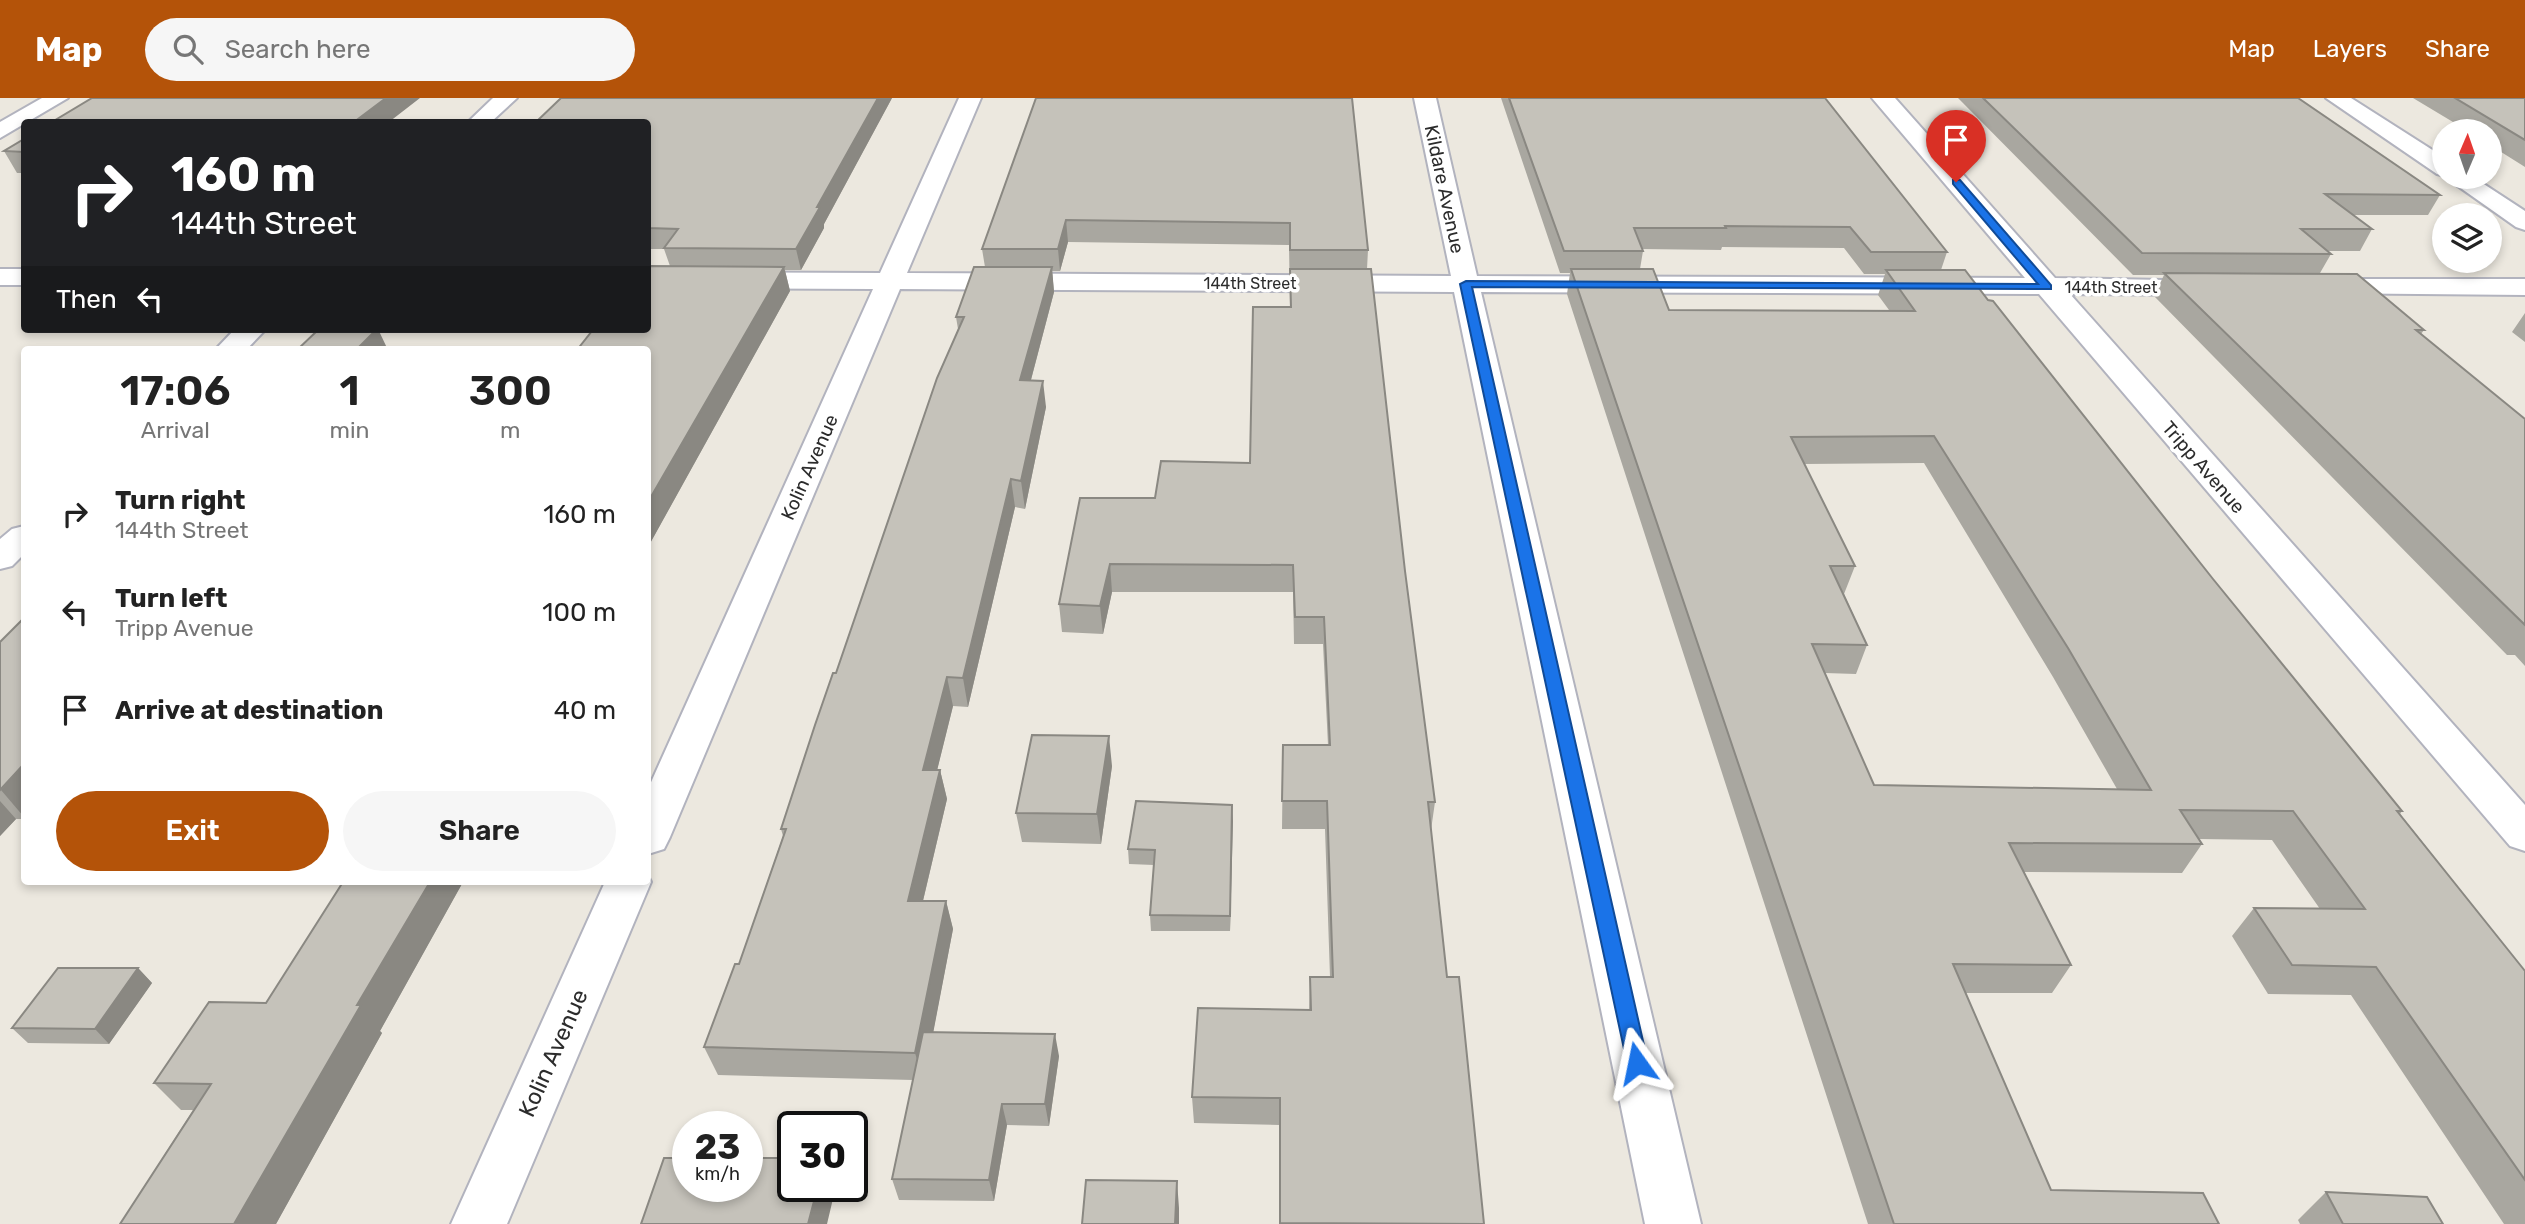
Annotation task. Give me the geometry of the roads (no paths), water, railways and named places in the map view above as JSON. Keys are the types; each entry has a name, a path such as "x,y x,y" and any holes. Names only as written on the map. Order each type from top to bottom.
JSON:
{"street":[{"path":"0,131 57,98"},
{"path":"482,119 506,98"},
{"name":"Kolin Avenue","path":"651,830 970,98"},
{"name":"Kildare Avenue","path":"1425,98 1673,1224"},
{"name":"Tripp Avenue","path":"1883,98 2525,834"},
{"path":"2337,98 2432,160"},
{"path":"2475,189 2525,222"},
{"path":"0,277 21,277"},
{"name":"144th Street","path":"651,280 2238,287"},
{"path":"2293,287 2525,287"},
{"path":"233,346 248,333"},
{"path":"0,558 21,539"},
{"name":"Kolin Avenue","path":"479,1224 627,885"}]}
